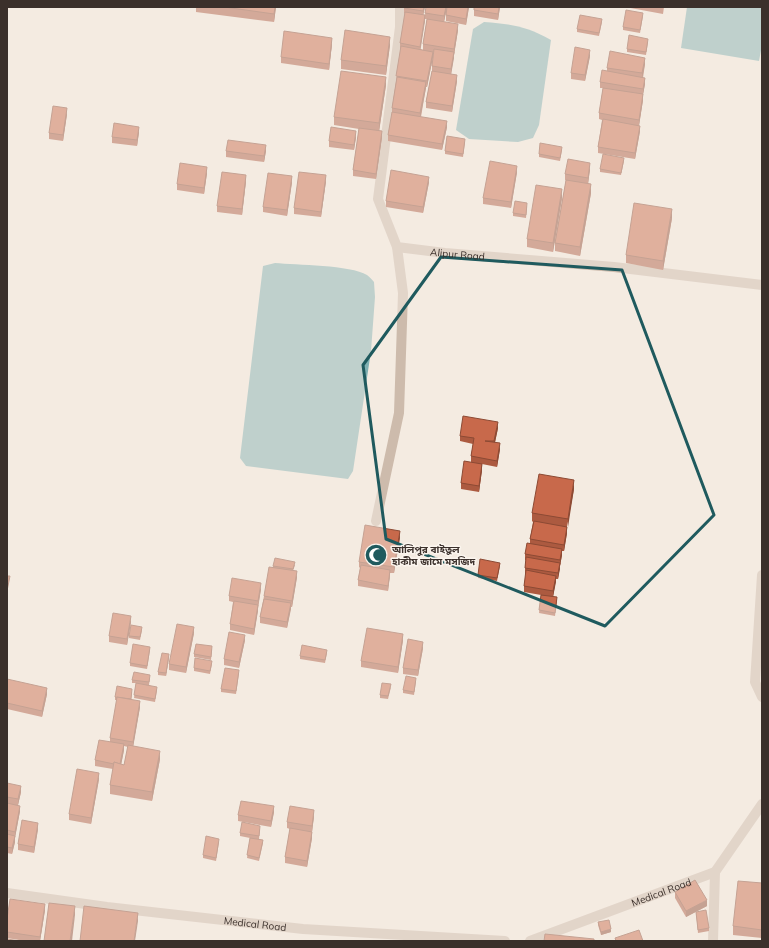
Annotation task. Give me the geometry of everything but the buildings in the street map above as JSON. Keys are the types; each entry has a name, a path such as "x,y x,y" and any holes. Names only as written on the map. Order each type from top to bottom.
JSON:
{"street":[{"path":"376,521 399,413 403,293 397,247 378,199 400,27 400,7"},
{"name":"Alipur Road","path":"397,247 444,253 614,267 762,286"},
{"path":"762,575 755,682 762,697"},
{"path":"714,941 715,872 762,804"},
{"name":"Medical Road","path":"530,941 715,872"},
{"name":"Medical Road","path":"7,893 107,907 303,929 505,941"}],"highlighted area":[{"path":"441,257 622,270 714,515 605,626 386,539 363,365"}],"water":[{"path":"687,7 762,7 762,45 759,61 681,48"},
{"path":"484,22 518,26 551,40 539,125 533,138 518,142 469,139 456,130 473,29"},
{"path":"275,263 349,269 367,275 374,282 375,297 371,351 353,471 348,479 246,466 240,458 263,266"}],"place":[{"name":"আলিপুর বাইতুল হাকীম জামে মসজিদ","path":"376,555"}]}
